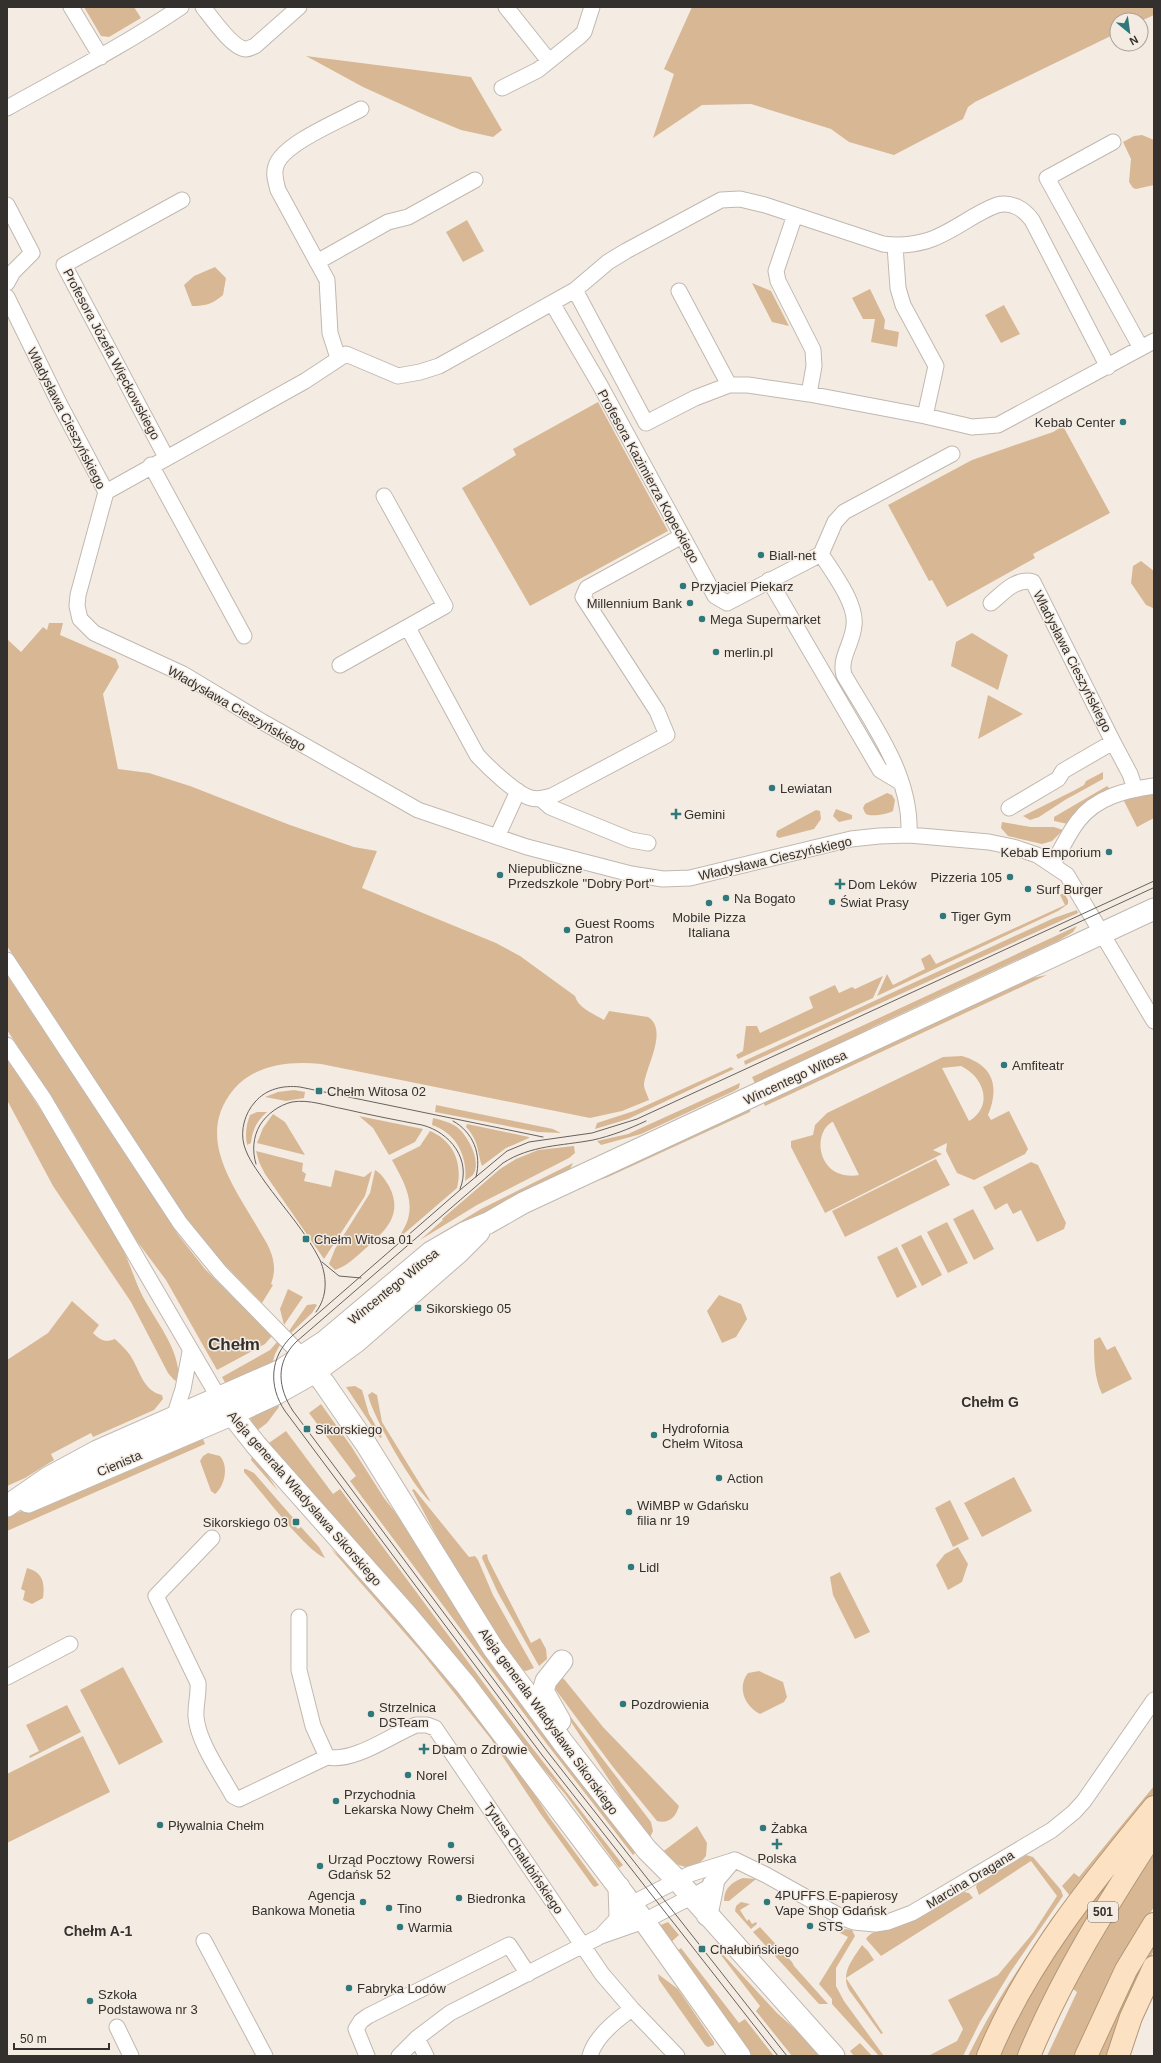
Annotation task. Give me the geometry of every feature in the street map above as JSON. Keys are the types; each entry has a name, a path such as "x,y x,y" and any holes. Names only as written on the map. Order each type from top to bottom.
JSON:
{"main road":[{"path":"988,2056 1016,1997 1039,1957 1069,1914 1154,1806"},
{"name":"501","path":"1029,2056 1056,1994 1078,1954 1154,1832"},
{"path":"1086,2056 1126,1970 1154,1924"},
{"path":"1118,2056 1131,2017 1154,1967"}],"street":[{"path":"71,7 101,57"},
{"path":"7,108 146,31 181,7"},
{"path":"203,7 233,44 247,49 255,46 299,7"},
{"path":"506,7 549,61"},
{"path":"502,88 538,70 584,32 592,7"},
{"path":"338,358 330,333 327,280 294,223 278,190 274,174 279,158 291,146 361,109"},
{"path":"1113,142 1047,178 1141,348"},
{"path":"317,262 388,222 408,217 475,180"},
{"path":"106,492 151,465 305,381 346,354 398,376 420,372 439,366 575,290 608,262 721,200 740,199 795,215 883,244 895,246 927,241 998,205 1017,206 1027,213 1032,220 1108,366"},
{"name":"Profesora Józefa Więckowskiego","path":"166,457 64,265 182,200"},
{"path":"7,205 32,253 13,272 7,283"},
{"path":"795,215 776,271 778,281 813,350 814,366 809,394"},
{"path":"895,246 898,288 903,306 936,366 925,416"},
{"path":"575,290 646,423 695,398 729,384 748,385 809,394 925,416 972,427 998,425 1154,341"},
{"path":"679,291 729,384"},
{"name":"Władysława Cieszyńskiego","path":"7,297 106,492 78,594 80,619 94,633 183,674 261,722 418,810 527,847 631,874 663,879 690,878 851,839 909,835 995,843 1036,855 1053,864 1067,875 1103,933"},
{"name":"Profesora Kazimierza Kopeckiego","path":"552,303 600,385 715,596 727,603 821,554"},
{"path":"909,835 910,818 908,805 895,762 844,675 842,668 843,660 855,625 854,615 850,604 821,554 835,522 844,512 952,454"},
{"path":"151,465 244,636"},
{"path":"340,665 445,606 384,496"},
{"path":"541,800 560,792 668,734 657,711 583,597 587,588 682,536"},
{"path":"769,580 880,770 900,782"},
{"name":"Władysława Cieszyńskiego","path":"991,604 1010,587 1027,580 1033,582 1130,774 1135,789"},
{"path":"408,628 477,754 488,767 528,798 541,800 550,807 631,840 648,843"},
{"name":"Władysława Cieszyńskiego","path":"1009,808 1058,779 1063,771 1113,742"},
{"path":"1053,864 1083,816 1107,799 1135,789 1154,786"},
{"path":"497,837 518,791"},
{"name":"Wincentego Witosa","path":"309,1364 344,1326 431,1252 464,1233 488,1223 549,1191 1154,909"},
{"path":"1103,933 1154,1020"},
{"path":"7,960 180,1223 220,1272 309,1364"},
{"path":"7,1045 60,1125 190,1352 219,1398"},
{"name":"Wincentego Witosa","path":"309,1364 344,1351 458,1253 488,1223"},
{"path":"333,1396 336,1374 344,1351"},
{"path":"174,1417 190,1352"},
{"name":"Aleja generała Władysława Sikorskiego","path":"309,1364 370,1450 493,1648 564,1744 647,1850 677,1880 834,2056"},
{"name":"Cienista","path":"7,1508 68,1466 174,1417 273,1374 309,1364"},
{"name":"Cienista","path":"7,1508 40,1498 276,1394 309,1364"},
{"name":"Aleja generała Władysława Sikorskiego","path":"219,1398 231,1415 448,1663 619,1887 625,1910"},
{"name":"Tytusa Chałubińskiego","path":"212,1538 156,1596 198,1683 199,1692 195,1716 197,1728 206,1748 233,1796 239,1799 327,1757 337,1759 351,1756 416,1725 428,1725 435,1728 602,1974 632,2009 677,2056"},
{"path":"299,1617 299,1670 314,1726 327,1757"},
{"path":"7,1677 70,1644"},
{"path":"516,1680 562,1661 546,1681 543,1691 560,1718 564,1744"},
{"name":"Marcina Dragana","path":"735,1860 843,1918 854,1922 875,1924 888,1922 912,1913 1030,1844 1052,1830 1074,1812 1115,1758 1154,1700"},
{"path":"601,1936 625,1910 677,1880 735,1860"},
{"path":"399,2056 417,2038 450,2013 601,1936 644,1921 691,1897 713,1885 735,1860"},
{"path":"708,1915 713,1885"},
{"path":"625,1910 644,1921 740,2056"},
{"path":"204,1941 265,2056"},
{"path":"367,2056 356,2029 361,2021 509,1945 528,1974"},
{"path":"590,2056 591,2050 609,2028 620,2017 632,2009"},
{"path":"117,2027 131,2056"},
{"path":"417,2038 426,2056"}],"shaded area":[{"path":"84,7 134,7 141,18 109,37 101,36"},
{"path":"692,7 1154,7 1154,15 1149,17 1149,12 1109,12 1109,37 975,102 968,107 963,119 894,155 849,142 831,129 751,104 702,105 653,138 674,74 664,69"},
{"path":"306,56 471,77 502,130 493,137 461,130 363,87"},
{"path":"1142,135 1154,140 1154,185 1136,189 1133,188 1129,182 1131,159 1123,142 1134,136"},
{"path":"467,220 484,251 463,262 446,232"},
{"path":"215,267 226,278 223,295 216,301 209,304 192,306 184,285 194,276"},
{"path":"752,283 771,291 789,326 772,322"},
{"path":"870,289 885,320 884,329 899,332 897,347 871,342 875,319 863,319 852,298"},
{"path":"1004,305 1020,334 1001,343 985,315"},
{"path":"598,402 668,531 530,606 462,488 516,455 513,449"},
{"path":"1063,426 1110,513 1033,554 1035,558 947,607 932,580 929,581 888,505 972,460 1053,432"},
{"path":"1141,561 1154,571 1153,608 1146,605 1131,583 1133,566"},
{"path":"49,623 63,623 60,635 116,659 119,667 103,694 118,769 149,773 190,786 290,825 354,847 377,851 362,888 496,943 520,956 575,996 579,1004 604,1020 609,1011 648,1017 654,1023 656,1031 654,1050 644,1085 649,1100 622,1111 590,1118 321,1064 286,1064 263,1069 253,1074 234,1089 223,1107 218,1125 218,1143 222,1161 230,1179 267,1243 274,1262 271,1284 273,1285 262,1303 216,1256 186,1219 7,946 7,639 21,652 43,627 47,630"},
{"path":"972,633 1008,655 998,690 951,666 956,642"},
{"path":"988,695 1023,714 978,739"},
{"path":"1103,772 1103,779 1065,800 1039,817 1030,820 1023,816 1075,790 1084,785 1086,781"},
{"path":"1107,786 1110,789 1068,824 1054,821 1054,817"},
{"path":"1154,791 1154,818 1137,827 1122,797"},
{"path":"887,793 892,795 895,800 893,811 880,815 868,815 864,812 863,808 865,804"},
{"path":"836,809 852,815 852,819 839,822 833,816"},
{"path":"816,810 820,811 821,819 814,829 779,838 776,836 777,831"},
{"path":"1002,822 1031,827 1054,827 1063,830 1052,841 1042,844 1008,836 1001,828"},
{"path":"1064,893 1068,900 1068,904 1058,911 877,996 887,974 893,985 925,969 921,959 930,954 936,964 1065,905 1060,895"},
{"path":"1077,910 1078,913 745,1065 744,1061 1054,918"},
{"path":"1077,926 1073,932 1058,941 873,1027 757,1088 752,1077"},
{"path":"7,975 179,1236 205,1269 272,1336 265,1344 217,1370 166,1280 136,1240 62,1113 7,1030"},
{"path":"1047,975 765,1106 762,1100 1026,979"},
{"path":"883,976 873,998 738,1059 736,1055 743,1051 746,1026 757,1026 760,1033 813,1008 809,997 835,985 839,993 852,987 855,989"},
{"path":"962,1056 973,1060 987,1071 993,1086 992,1105 988,1115 991,1120 1009,1111 1028,1149 1025,1154 974,1180 957,1173 946,1151 947,1143 933,1150 942,1154 825,1213 791,1147 791,1141 813,1135 815,1125 827,1113 943,1057","holes":["961,1066 975,1077 983,1092 984,1100 982,1108 977,1115 969,1121 942,1068","833,1122 859,1175 848,1176 840,1174 830,1168 826,1163 821,1151 821,1137 827,1126"]},
{"path":"7,1059 67,1151 122,1247 137,1285 172,1348 176,1359 179,1382 174,1380 168,1373 131,1302 53,1186 7,1100"},
{"path":"731,1067 734,1069 628,1119 595,1129 597,1123 634,1111"},
{"path":"740,1083 739,1088 734,1091 641,1134 601,1145 597,1141 628,1134"},
{"path":"294,1090 305,1092 304,1098 286,1101 265,1097 278,1092"},
{"path":"436,1105 553,1129 561,1133 538,1132 435,1112"},
{"path":"751,1105 750,1112 608,1177 591,1183"},
{"path":"257,1112 267,1112 258,1122 254,1130 251,1143 247,1145 246,1130 250,1115"},
{"path":"273,1114 285,1122 305,1155 257,1143 263,1128"},
{"path":"359,1116 423,1129 415,1142 389,1155 373,1128"},
{"path":"433,1118 448,1122 457,1127 469,1142 475,1156 476,1163 473,1175 465,1181 464,1163 459,1147 448,1134 432,1125"},
{"path":"467,1124 529,1138 506,1148 482,1166 477,1146 466,1127"},
{"path":"430,1131 445,1141 455,1154 459,1170 457,1188 399,1238 408,1219 409,1203 406,1188 392,1160 420,1146"},
{"path":"574,1146 575,1153 569,1158 477,1205 420,1240 500,1169 516,1159 538,1150"},
{"path":"256,1151 303,1163 302,1171 306,1174 304,1181 331,1187 335,1170 364,1177 372,1171 365,1196 324,1259 265,1174 259,1162"},
{"path":"936,1159 950,1185 845,1237 832,1211"},
{"path":"1031,1162 1038,1165 1066,1223 1064,1229 1037,1242 1021,1210 1013,1214 1007,1203 995,1210 983,1187"},
{"path":"573,1163 569,1171 478,1217 438,1235 481,1209"},
{"path":"375,1170 381,1175 389,1186 393,1196 394,1206 390,1222 379,1236 351,1261 335,1270 329,1264 335,1249 370,1193"},
{"path":"973,1209 994,1249 974,1260 953,1219"},
{"path":"947,1222 968,1263 948,1273 927,1232"},
{"path":"921,1235 942,1275 922,1286 901,1245"},
{"path":"897,1247 917,1287 897,1298 877,1257"},
{"path":"288,1289 303,1297 284,1325 280,1309"},
{"path":"719,1295 741,1304 747,1319 736,1337 722,1343 707,1311"},
{"path":"72,1301 99,1325 93,1333 103,1340 108,1341 115,1339 130,1355 146,1385 156,1393 162,1395 163,1399 154,1410 93,1437 91,1433 51,1454 54,1460 25,1478 7,1486 7,1360 48,1333"},
{"path":"307,1305 317,1305 312,1313 291,1333 289,1331"},
{"path":"1100,1337 1107,1350 1115,1346 1132,1379 1102,1394 1097,1381 1094,1354 1094,1340"},
{"path":"277,1342 280,1345 275,1354 271,1368 228,1388 222,1377 270,1350"},
{"path":"355,1386 362,1390 369,1414 382,1437 380,1438 346,1387"},
{"path":"372,1392 377,1395 382,1422 431,1502 415,1483 395,1452 371,1405 368,1395"},
{"path":"276,1401 279,1407 267,1423 255,1432 250,1417"},
{"path":"321,1404 351,1446 384,1498 408,1529 638,1850 633,1855 543,1739 350,1481 356,1476 309,1413"},
{"path":"286,1431 333,1494 340,1489 520,1732 623,1865 619,1868 565,1794 266,1445"},
{"path":"203,1439 205,1444 7,1531 7,1517 34,1506 79,1492"},
{"path":"208,1453 220,1456 223,1460 225,1470 225,1476 221,1486 215,1494 211,1491 200,1461 203,1456"},
{"path":"252,1456 265,1471 278,1491 251,1460"},
{"path":"244,1469 254,1473 295,1520 292,1522 298,1529 301,1527 319,1547 325,1558 316,1553 306,1544 283,1519 244,1472"},
{"path":"1014,1477 1032,1511 982,1537 964,1503"},
{"path":"414,1489 469,1557 475,1556 478,1560 493,1595 534,1668 526,1671 519,1669 452,1565 412,1490"},
{"path":"950,1500 969,1539 953,1547 935,1508"},
{"path":"958,1547 968,1564 962,1582 948,1590 936,1565 945,1554"},
{"path":"331,1549 352,1566 419,1641 519,1770 549,1817 599,1885 595,1887 593,1886 540,1813 491,1739 423,1654"},
{"path":"487,1554 488,1559 531,1643 540,1638 546,1649 547,1659 539,1666 498,1593 482,1558 483,1555"},
{"path":"27,1568 37,1572 40,1575 44,1588 43,1598 32,1604 23,1600 25,1591 21,1589"},
{"path":"840,1572 870,1632 855,1639 833,1595 830,1577"},
{"path":"123,1667 163,1742 119,1765 80,1690"},
{"path":"759,1671 783,1682 787,1697 784,1702 760,1714 754,1711 746,1701 743,1690 743,1684 748,1673"},
{"path":"558,1677 564,1679 603,1727 679,1806 671,1819 661,1822 657,1821 613,1767 550,1682"},
{"path":"550,1690 651,1822 653,1831 649,1839 631,1815"},
{"path":"67,1705 81,1732 30,1758 29,1756 39,1751 26,1725"},
{"path":"83,1736 110,1792 7,1843 7,1774"},
{"path":"1154,1786 1154,1793 1140,1810 978,2056 968,2056 990,2014 1015,1974 1070,1896 1062,1886 1074,1873 1079,1877"},
{"path":"697,1826 707,1843 706,1856 695,1866 689,1867 678,1864 661,1853"},
{"path":"1148,1826 1019,2056 996,2056 1039,1973"},
{"path":"1154,1852 1154,1907 1127,1951 1076,2056 1047,2056 1077,1992 1070,1987"},
{"path":"1026,1855 1033,1857 1061,1890 1063,1896 1011,1971 980,2022 963,2056 928,2056 957,2041 963,2029 948,2000 998,1975 1033,1933 1057,1896 1031,1861 979,1895 976,1887 977,1884"},
{"path":"743,1878 756,1879 729,1901 724,1901 725,1892 729,1886 735,1881"},
{"path":"964,1892 969,1893 973,1898 881,1956 866,1939 869,1935 877,1931 900,1926 917,1919"},
{"path":"741,1902 750,1904 740,1910 747,1921 749,1919 752,1924 756,1922 757,1924 751,1929 735,1911 736,1906"},
{"path":"668,1922 679,1935 670,1943 658,1926"},
{"path":"760,1927 828,2004 819,2004 753,1932"},
{"path":"845,1929 852,1930 855,1936 836,1968 836,1986 844,2001 884,2056 879,2056 832,2004 832,1999 819,1984 848,1937 840,1933"},
{"path":"1154,1941 1154,1950 1109,2056 1095,2056 1116,2012"},
{"path":"862,1945 874,1960 846,1978 849,1966"},
{"path":"681,1948 739,2023 745,2019 774,2056 750,2056 676,1952"},
{"path":"718,1949 777,2013 825,2056 792,2056 756,2011 760,2006 717,1950"},
{"path":"658,1974 678,1989 714,2042 714,2045 708,2047 705,2045 659,1980"},
{"path":"846,1978 883,2033 881,2034 849,1990"},
{"path":"860,2043 872,2056 854,2056 850,2051"}],"tram line":[{"path":"778,2056 542,1755 285,1411 276,1392 274,1382 276,1362 279,1353 292,1336 507,1151 529,1142 592,1133 637,1119 1154,881"},
{"path":"1060,931 1153,888"},
{"path":"316,1312 323,1300 325,1286 324,1273 320,1260 301,1230 256,1169 244,1145 243,1128 246,1116 251,1106 264,1094 281,1087 300,1087 543,1137"},
{"path":"256,1164 254,1154 255,1139 260,1125 266,1117 274,1110 287,1103 305,1101 422,1125 441,1134 456,1149 461,1158 463,1178 460,1189"},
{"path":"453,1121 466,1131 474,1144 478,1160 476,1177"},
{"path":"646,1121 620,1132 593,1140 535,1149 503,1163 296,1342 289,1350 282,1367 282,1385 284,1393 293,1411 547,1751 787,2056"},
{"path":"322,1262 339,1276 361,1278"}],"place":[{"name":"Kebab Center","path":"1123,422"},
{"name":"Biall-net","path":"761,555"},
{"name":"Przyjaciel Piekarz","path":"683,586"},
{"name":"Millennium Bank","path":"690,603"},
{"name":"Mega Supermarket","path":"702,619"},
{"name":"merlin.pl","path":"716,652"},
{"name":"Lewiatan","path":"772,788"},
{"name":"Gemini","path":"676,814"},
{"name":"Kebab Emporium","path":"1109,852"},
{"name":"Niepubliczne Przedszkole \"Dobry Port\"","path":"500,875"},
{"name":"Pizzeria 105","path":"1010,877"},
{"name":"Dom Leków","path":"840,884"},
{"name":"Surf Burger","path":"1028,889"},
{"name":"Na Bogato","path":"726,898"},
{"name":"Świat Prasy","path":"832,902"},
{"name":"Mobile Pizza Italiana","path":"709,903"},
{"name":"Tiger Gym","path":"943,916"},
{"name":"Guest Rooms Patron","path":"567,930"},
{"name":"Amfiteatr","path":"1004,1065"},
{"name":"Chełm Witosa 02","path":"319,1091"},
{"name":"Chełm Witosa 01","path":"306,1239"},
{"name":"Sikorskiego 05","path":"418,1308"},
{"name":"Sikorskiego","path":"307,1429"},
{"name":"Hydrofornia Chełm Witosa","path":"654,1435"},
{"name":"Action","path":"719,1478"},
{"name":"WiMBP w Gdańsku filia nr 19","path":"629,1512"},
{"name":"Sikorskiego 03","path":"296,1522"},
{"name":"Lidl","path":"631,1567"},
{"name":"Pozdrowienia","path":"623,1704"},
{"name":"Strzelnica DSTeam","path":"371,1714"},
{"name":"Dbam o Zdrowie","path":"424,1749"},
{"name":"Norel","path":"408,1775"},
{"name":"Przychodnia Lekarska Nowy Chełm","path":"336,1801"},
{"name":"Pływalnia Chełm","path":"160,1825"},
{"name":"Żabka","path":"763,1828"},
{"name":"Polska","path":"777,1844"},
{"name":"Rowersi","path":"451,1845"},
{"name":"Urząd Pocztowy Gdańsk 52","path":"320,1866"},
{"name":"Biedronka","path":"459,1898"},
{"name":"Agencja Bankowa Monetia","path":"363,1902"},
{"name":"4PUFFS E-papierosy Vape Shop Gdańsk","path":"767,1902"},
{"name":"Tino","path":"389,1908"},
{"name":"STS","path":"810,1926"},
{"name":"Warmia","path":"400,1927"},
{"name":"Chałubińskiego","path":"702,1949"},
{"name":"Fabryka Lodów","path":"349,1988"},
{"name":"Szkoła Podstawowa nr 3","path":"90,2001"}],"district":[{"name":"Chełm","path":"234,1344"},
{"name":"Chełm G","path":"990,1402"},
{"name":"Chełm A-1","path":"98,1931"}]}
